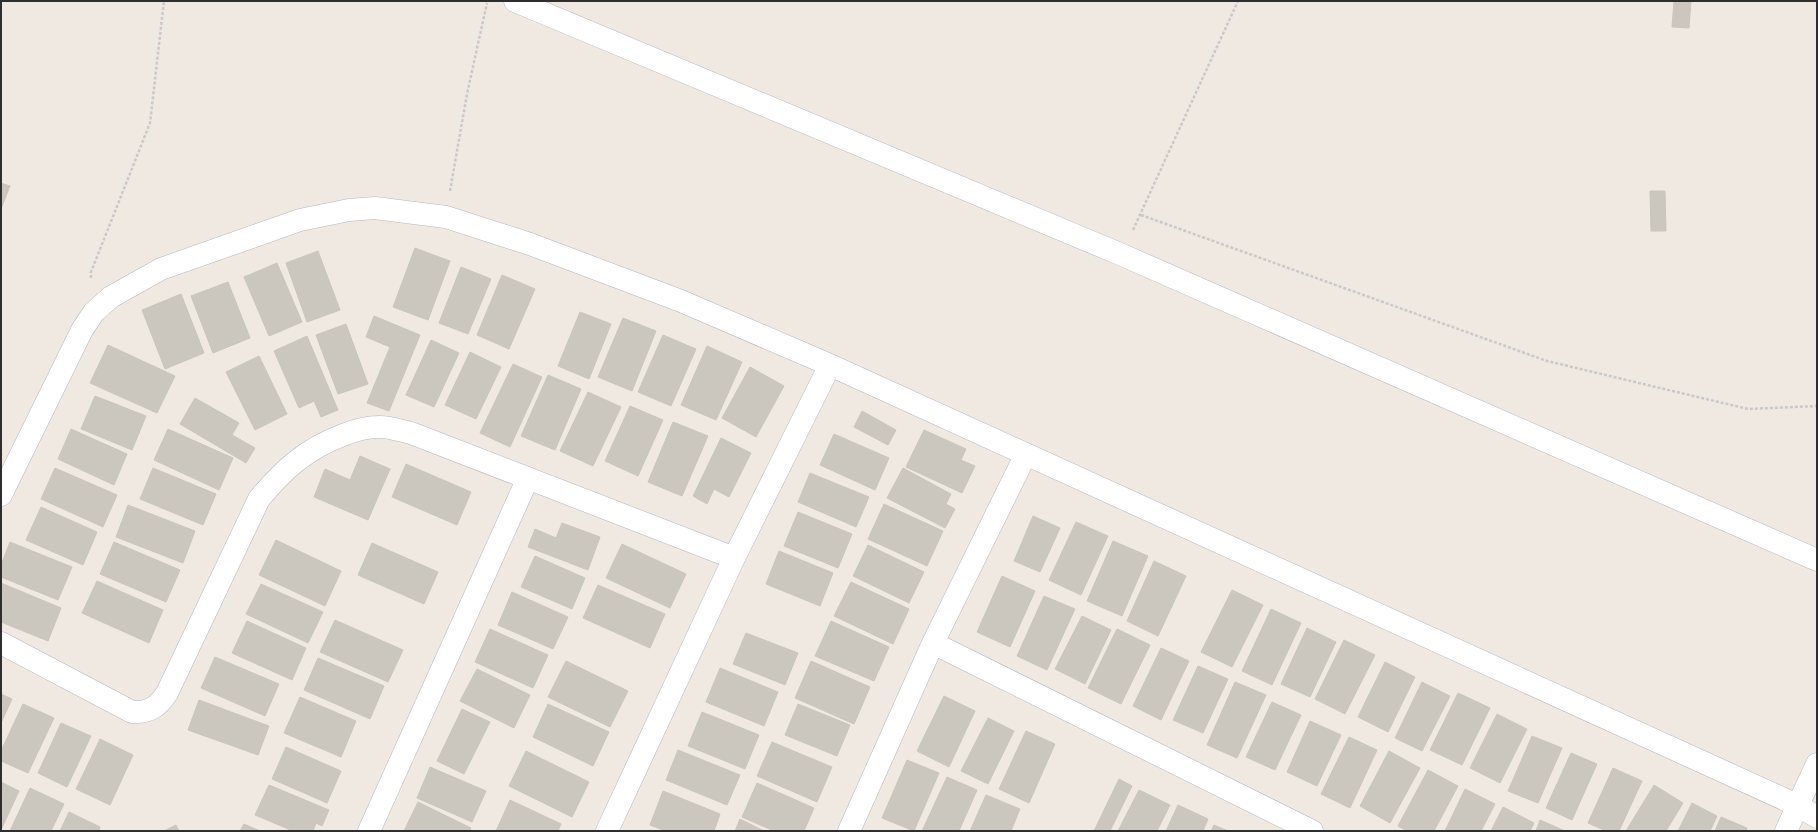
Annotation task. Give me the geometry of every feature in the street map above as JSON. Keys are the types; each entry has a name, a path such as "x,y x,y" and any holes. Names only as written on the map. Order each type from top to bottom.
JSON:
{"street":[{"path":"515,1 1120,254 1817,560"},
{"path":"1,495 82,330 94,312 110,297 161,269 300,220 349,210 376,208 446,217 530,244 681,301 830,365 1797,805 1817,817"},
{"path":"607,831 734,558 830,365"},
{"path":"1,643 132,712 143,713 161,702 167,693 259,499 278,476 300,457 318,446 354,431 378,426 411,433 734,558"},
{"path":"849,831 933,643 1026,454"},
{"path":"369,831 528,478"},
{"path":"933,643 1312,831"},
{"path":"1786,831 1817,764"}],"path":[{"path":"94,312 91,272 150,123 164,1"},
{"path":"446,217 467,94 487,1"},
{"path":"1120,254 1141,215 1238,1"},
{"path":"1141,215 1547,361 1748,409 1817,406"}],"building":[{"path":"1674,1 1691,1 1689,28 1672,27"},
{"path":"1,183 10,186 1,209"},
{"path":"1650,191 1665,191 1666,231 1651,231"},
{"path":"415,248 450,261 428,320 393,307"},
{"path":"318,251 340,310 307,322 286,263"},
{"path":"277,263 302,322 269,336 244,277"},
{"path":"461,267 491,279 468,334 439,323"},
{"path":"502,275 535,289 509,349 477,335"},
{"path":"228,282 250,338 213,353 191,296"},
{"path":"181,294 204,353 165,369 142,310"},
{"path":"580,312 611,324 589,379 558,366"},
{"path":"374,316 420,335 389,411 367,403 390,347 366,337"},
{"path":"623,318 656,331 632,391 598,377"},
{"path":"346,324 368,384 338,394 316,335"},
{"path":"663,335 696,349 671,406 638,392"},
{"path":"307,336 338,410 321,417 314,401 299,408 274,351"},
{"path":"431,340 459,353 434,407 406,395"},
{"path":"108,345 175,376 157,413 90,383"},
{"path":"707,346 742,362 716,420 681,405"},
{"path":"470,352 501,367 476,419 445,405"},
{"path":"259,356 287,414 255,430 226,372"},
{"path":"513,364 542,377 510,447 480,433"},
{"path":"750,367 784,386 756,437 722,418"},
{"path":"548,375 581,389 555,450 521,436"},
{"path":"588,392 621,407 593,466 560,451"},
{"path":"95,396 146,416 132,450 81,429"},
{"path":"195,398 239,423 232,435 255,448 246,463 180,424"},
{"path":"630,406 663,420 638,476 605,461"},
{"path":"862,411 896,430 888,445 854,427"},
{"path":"673,422 708,436 682,496 648,482"},
{"path":"71,429 127,454 114,485 58,459"},
{"path":"168,429 233,458 219,490 154,460"},
{"path":"924,430 966,449 961,460 975,466 962,493 906,467"},
{"path":"834,434 889,458 875,490 820,465"},
{"path":"721,438 751,453 729,497 714,489 707,504 693,496"},
{"path":"360,456 390,469 368,520 314,497 325,469 350,480"},
{"path":"406,464 471,492 457,525 392,497"},
{"path":"55,468 117,495 103,527 41,499"},
{"path":"153,468 216,494 203,525 140,499"},
{"path":"903,468 951,494 946,504 955,509 945,528 887,498"},
{"path":"810,473 869,497 856,527 798,502"},
{"path":"884,504 943,531 927,566 868,539"},
{"path":"128,505 195,531 183,563 116,537"},
{"path":"41,507 97,532 83,565 26,540"},
{"path":"798,512 852,534 838,568 784,546"},
{"path":"1033,516 1060,528 1040,572 1014,561"},
{"path":"1076,522 1108,536 1081,595 1049,580"},
{"path":"562,523 600,537 588,570 528,547 535,529 556,538"},
{"path":"276,540 341,571 325,606 259,575"},
{"path":"1113,541 1148,556 1122,616 1087,601"},
{"path":"10,542 72,567 58,600 1,577 1,565"},
{"path":"114,542 180,570 166,602 100,574"},
{"path":"372,543 438,572 424,604 358,575"},
{"path":"622,544 686,574 670,608 606,578"},
{"path":"868,545 924,572 909,603 853,576"},
{"path":"779,551 833,573 820,606 766,584"},
{"path":"535,556 585,578 572,609 521,587"},
{"path":"1154,561 1186,576 1158,636 1127,621"},
{"path":"1002,576 1035,591 1010,647 977,632"},
{"path":"97,581 163,610 149,643 82,613"},
{"path":"851,582 909,609 893,644 834,616"},
{"path":"1,583 61,608 48,641 1,622"},
{"path":"261,584 323,612 308,643 246,614"},
{"path":"598,585 665,614 650,648 583,618"},
{"path":"1232,590 1263,605 1232,667 1201,652"},
{"path":"512,592 568,617 553,649 498,625"},
{"path":"1044,596 1075,609 1047,670 1017,656"},
{"path":"1271,609 1301,623 1272,685 1242,671"},
{"path":"1082,616 1111,630 1085,684 1055,669"},
{"path":"335,620 403,650 388,682 320,652"},
{"path":"247,621 306,648 292,680 232,653"},
{"path":"831,621 889,647 874,681 815,656"},
{"path":"1307,628 1336,642 1310,697 1281,684"},
{"path":"490,629 548,655 533,688 475,662"},
{"path":"1117,629 1150,645 1121,704 1088,688"},
{"path":"746,633 798,653 785,685 733,664"},
{"path":"1344,640 1375,655 1345,714 1315,699"},
{"path":"1161,648 1189,661 1161,720 1133,706"},
{"path":"215,657 279,684 265,716 201,688"},
{"path":"318,658 384,686 370,719 304,690"},
{"path":"566,661 628,691 610,727 548,697"},
{"path":"811,661 870,687 854,724 795,698"},
{"path":"1385,662 1415,677 1388,732 1358,717"},
{"path":"1198,666 1228,679 1203,733 1173,720"},
{"path":"720,668 778,692 764,726 706,702"},
{"path":"477,669 530,695 514,728 460,701"},
{"path":"1235,682 1266,695 1237,758 1207,745"},
{"path":"1422,682 1450,696 1422,751 1395,738"},
{"path":"1458,693 1490,708 1462,765 1430,750"},
{"path":"1,694 12,699 1,723"},
{"path":"944,696 975,711 949,767 917,751"},
{"path":"300,697 356,721 341,757 284,733"},
{"path":"199,700 269,726 258,755 188,730"},
{"path":"1272,702 1301,715 1275,770 1246,757"},
{"path":"23,704 54,718 28,773 1,761 1,751"},
{"path":"548,704 609,732 593,766 533,737"},
{"path":"798,704 850,725 837,756 785,735"},
{"path":"462,709 490,722 464,774 437,761"},
{"path":"702,712 759,735 745,769 688,746"},
{"path":"1497,714 1527,729 1500,783 1470,768"},
{"path":"988,718 1014,731 988,784 961,771"},
{"path":"1310,721 1341,735 1317,786 1287,772"},
{"path":"61,723 91,736 67,787 38,773"},
{"path":"1026,731 1055,744 1029,803 999,789"},
{"path":"1532,736 1562,748 1538,803 1508,791"},
{"path":"1349,737 1377,750 1350,808 1321,794"},
{"path":"100,739 133,755 110,805 76,789"},
{"path":"772,742 832,767 817,802 757,776"},
{"path":"286,747 341,771 327,803 272,779"},
{"path":"678,750 740,775 727,805 666,780"},
{"path":"526,751 589,782 572,817 509,786"},
{"path":"1389,751 1420,768 1390,823 1360,806"},
{"path":"1571,753 1597,764 1572,820 1546,808"},
{"path":"907,760 939,773 914,831 882,818"},
{"path":"430,767 486,791 472,822 417,798"},
{"path":"1613,768 1642,781 1619,831 1606,831 1588,823"},
{"path":"1428,770 1458,786 1434,831 1407,831 1398,826"},
{"path":"947,777 977,790 959,831 922,831"},
{"path":"1119,779 1132,786 1110,831 1094,831"},
{"path":"1,782 19,791 1,830"},
{"path":"757,783 814,808 804,831 774,831 742,817"},
{"path":"269,785 329,810 322,826 316,823 313,831 293,831 255,815"},
{"path":"1654,785 1683,803 1666,831 1626,831"},
{"path":"30,788 64,804 51,831 10,831"},
{"path":"1465,789 1495,804 1481,831 1445,831"},
{"path":"1139,790 1170,805 1157,831 1118,831"},
{"path":"663,791 720,814 714,831 666,831 650,825"},
{"path":"986,795 1020,809 1011,831 970,831"},
{"path":"510,800 561,824 558,831 496,831"},
{"path":"418,802 471,828 470,831 404,831"},
{"path":"1692,803 1717,816 1710,831 1678,831"},
{"path":"1178,805 1208,819 1203,831 1166,831"},
{"path":"1503,807 1534,823 1530,831 1491,831"},
{"path":"69,812 100,827 99,831 60,831"},
{"path":"1721,817 1747,828 1746,831 1715,831"},
{"path":"740,819 764,831 735,831"},
{"path":"1540,820 1565,831 1536,831"},
{"path":"244,824 260,831 240,831"},
{"path":"176,825 179,831 164,831"},
{"path":"1214,825 1228,831 1211,831"}]}
